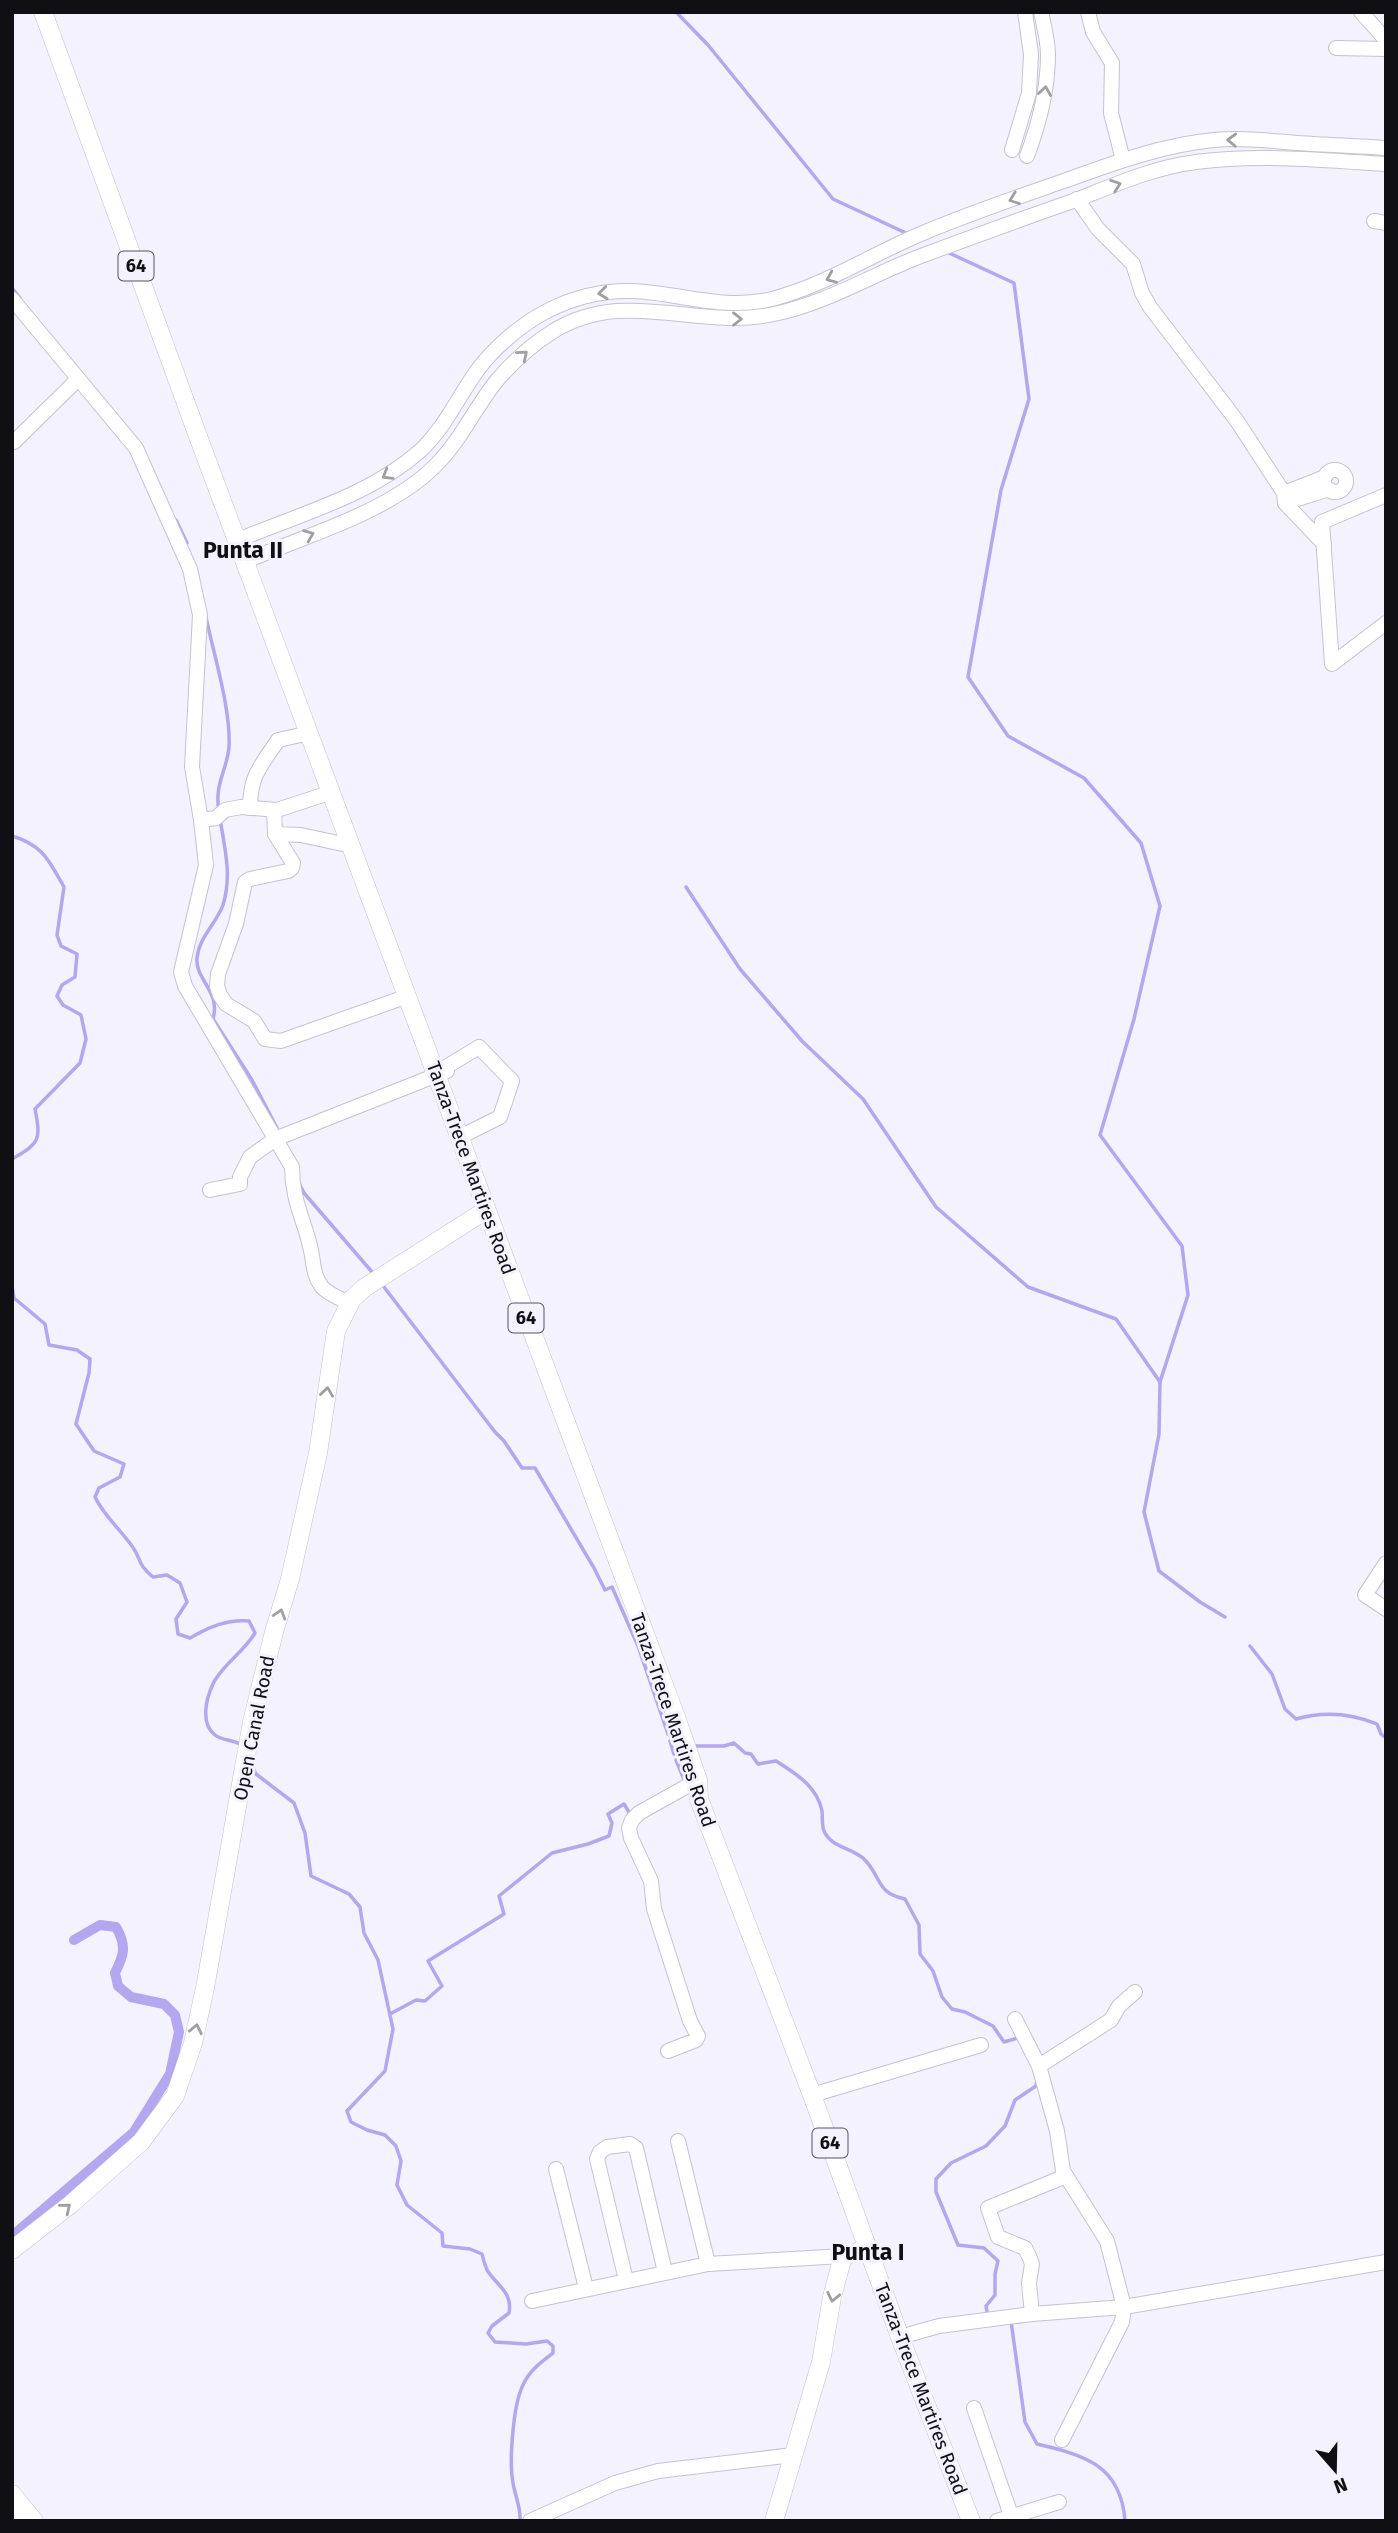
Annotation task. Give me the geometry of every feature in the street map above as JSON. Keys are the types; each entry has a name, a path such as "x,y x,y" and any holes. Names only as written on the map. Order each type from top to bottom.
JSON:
{"main road":[{"name":"Tanza-Trece Martires Road","path":"43,12 681,1733 695,1772 699,1799 971,2521"},
{"name":"Open Canal Road","path":"12,2250 71,2204 141,2142 175,2096 193,2043 252,1722 290,1579 318,1453 336,1331 351,1303 365,1288 486,1210"},
{"path":"774,2521 821,2362 832,2297 843,2256 868,2249"},
{"path":"12,2494 34,2521"}],"street":[{"path":"1012,150 1029,93 1031,54 1025,12"},
{"path":"1027,156 1037,129 1046,89 1048,53 1041,12"},
{"path":"1088,12 1093,32 1112,63 1111,113 1123,160"},
{"path":"1369,15 1386,40"},
{"path":"1336,48 1386,49"},
{"path":"237,540 345,498 401,467 422,449 438,430 480,366 522,327 570,300 598,293 633,291 729,304 773,299 835,276 892,246 934,228 1123,160 1175,146 1218,139 1386,148"},
{"path":"246,561 384,503 414,485 455,443 498,379 552,332 576,320 603,312 635,309 730,319 752,319 778,313 842,292 916,258 1077,199 1135,178 1194,162 1256,158 1386,164"},
{"path":"1077,199 1097,229 1133,264 1142,293 1150,307 1237,421 1285,498 1324,544"},
{"path":"668,312 671,296"},
{"path":"12,299 136,448 190,569 200,615 192,767 214,816 206,865 181,972 185,986 292,1167 292,1183 299,1216 310,1245 314,1274 324,1289 351,1303"},
{"path":"13,442 78,379"},
{"path":"1285,498 1331,486 1347,512"},
{"path":"1386,495 1322,522 1332,664 1386,623"},
{"path":"250,808 250,790 254,775 278,740 310,733"},
{"path":"214,816 241,807 274,810 290,807 332,792"},
{"path":"274,810 275,834 293,863 292,868 250,878 245,882 236,924 218,974 220,995 226,1004 254,1021 265,1039 281,1041 408,996"},
{"path":"275,834 301,835 352,845"},
{"path":"210,1190 240,1184 245,1162 275,1139 447,1071 446,1067 479,1047 512,1082 500,1117 460,1137"},
{"path":"1386,1563 1365,1595 1386,1609"},
{"path":"668,2051 696,2040 698,2036 690,2021 654,1909 651,1881 629,1828 639,1813 695,1772"},
{"path":"1039,2066 1111,2020 1119,2006 1135,1992"},
{"path":"1015,2019 1039,2066 1058,2131 1066,2176 1107,2241 1124,2308 1122,2322 1062,2440"},
{"path":"812,2095 981,2045"},
{"path":"678,2141 708,2264"},
{"path":"626,2280 597,2160 600,2152 607,2147 630,2144 636,2148 665,2272"},
{"path":"556,2169 586,2288"},
{"path":"1032,2314 1030,2256 1025,2248 998,2236 988,2208 1066,2176"},
{"path":"532,2301 708,2264 843,2256"},
{"path":"900,2337 939,2326 1032,2314 1124,2308 1386,2262"},
{"path":"974,2408 1012,2518"},
{"path":"530,2521 615,2483 658,2470 793,2455"},
{"path":"997,2521 1059,2502"}],"waterway":[{"path":"676,12 708,45 833,199 908,234"},
{"path":"947,252 1014,283 1029,399 1001,490 968,677 1008,736 1084,778 1141,843 1160,906 1134,1019 1100,1135 1182,1246 1188,1295 1160,1382 1159,1434 1144,1512 1159,1571 1225,1617"},
{"path":"12,288 20,298"},
{"path":"176,520 187,543"},
{"path":"206,617 225,699 229,732 228,755 219,785 219,812"},
{"path":"220,819 227,862 226,894 220,912 198,950 197,966 214,1001 213,1019 252,1080 277,1128"},
{"path":"12,836 38,849 64,887 57,935 61,946 77,954 75,977 62,985 57,996 63,1005 81,1015 86,1039 80,1063 35,1109 38,1128 36,1140 12,1159"},
{"path":"686,887 740,969 802,1041 863,1099 936,1207 1028,1287 1116,1319 1160,1382"},
{"path":"298,1181 304,1193 372,1272"},
{"path":"12,1286 14,1298 45,1324 49,1345 77,1350 90,1359 76,1424 94,1451 124,1464 120,1477 99,1488 95,1497 132,1546 148,1573 153,1577 167,1575 180,1583 187,1602 176,1619 178,1634 190,1638 204,1630 233,1621 249,1621 255,1633 217,1677 207,1704 206,1718 210,1730 218,1737 240,1744"},
{"path":"384,1287 522,1468 535,1468 605,1590 612,1587 638,1646 668,1734"},
{"path":"1250,1646 1272,1674 1285,1709 1296,1719 1327,1714 1357,1717 1377,1724 1386,1738"},
{"path":"668,1731 672,1740 679,1745"},
{"path":"670,1741 674,1754"},
{"path":"694,1746 724,1746 734,1743 745,1753 751,1754 758,1764 776,1761 805,1782 816,1794 822,1811 823,1828 829,1838 865,1860 884,1889 905,1899 919,1925 920,1954 933,1971 942,1997 952,2009 965,2012 993,2026 1004,2042 1018,2038 1021,2041"},
{"path":"676,1760 685,1782 683,1783"},
{"path":"253,1768 256,1774 294,1803 305,1833 311,1876 349,1894 360,1907 364,1933 378,1960 393,2029 385,2071 347,2111 351,2122 385,2135 396,2146 401,2161 397,2185 407,2205 442,2233 443,2246 470,2249 482,2254 487,2270 506,2294 510,2306 509,2313 492,2326 488,2333 495,2342 526,2344 547,2341 553,2346 553,2353 525,2380 517,2406 511,2461 520,2521"},
{"path":"390,2014 416,2000 425,2001 442,1986 428,1961 504,1914 499,1896 552,1853 609,1836 612,1823 608,1814 624,1804 630,1814 632,1813"},
{"path":"12,2236 134,2132 170,2074 179,2032 175,2015 164,2004 131,1997 118,1986 115,1973 123,1945 116,1927 100,1925 74,1940"},
{"path":"988,2317 986,2306 995,2295 998,2261 984,2248 958,2245 936,2192 936,2179 951,2163 986,2146 1005,2126 1015,2100 1036,2086 1037,2079"},
{"path":"1011,2321 1025,2422 1037,2444 1084,2458 1108,2475 1122,2502 1125,2521"}],"district":[{"name":"Punta II","path":"243,550"},
{"name":"Punta I","path":"868,2252"}]}
